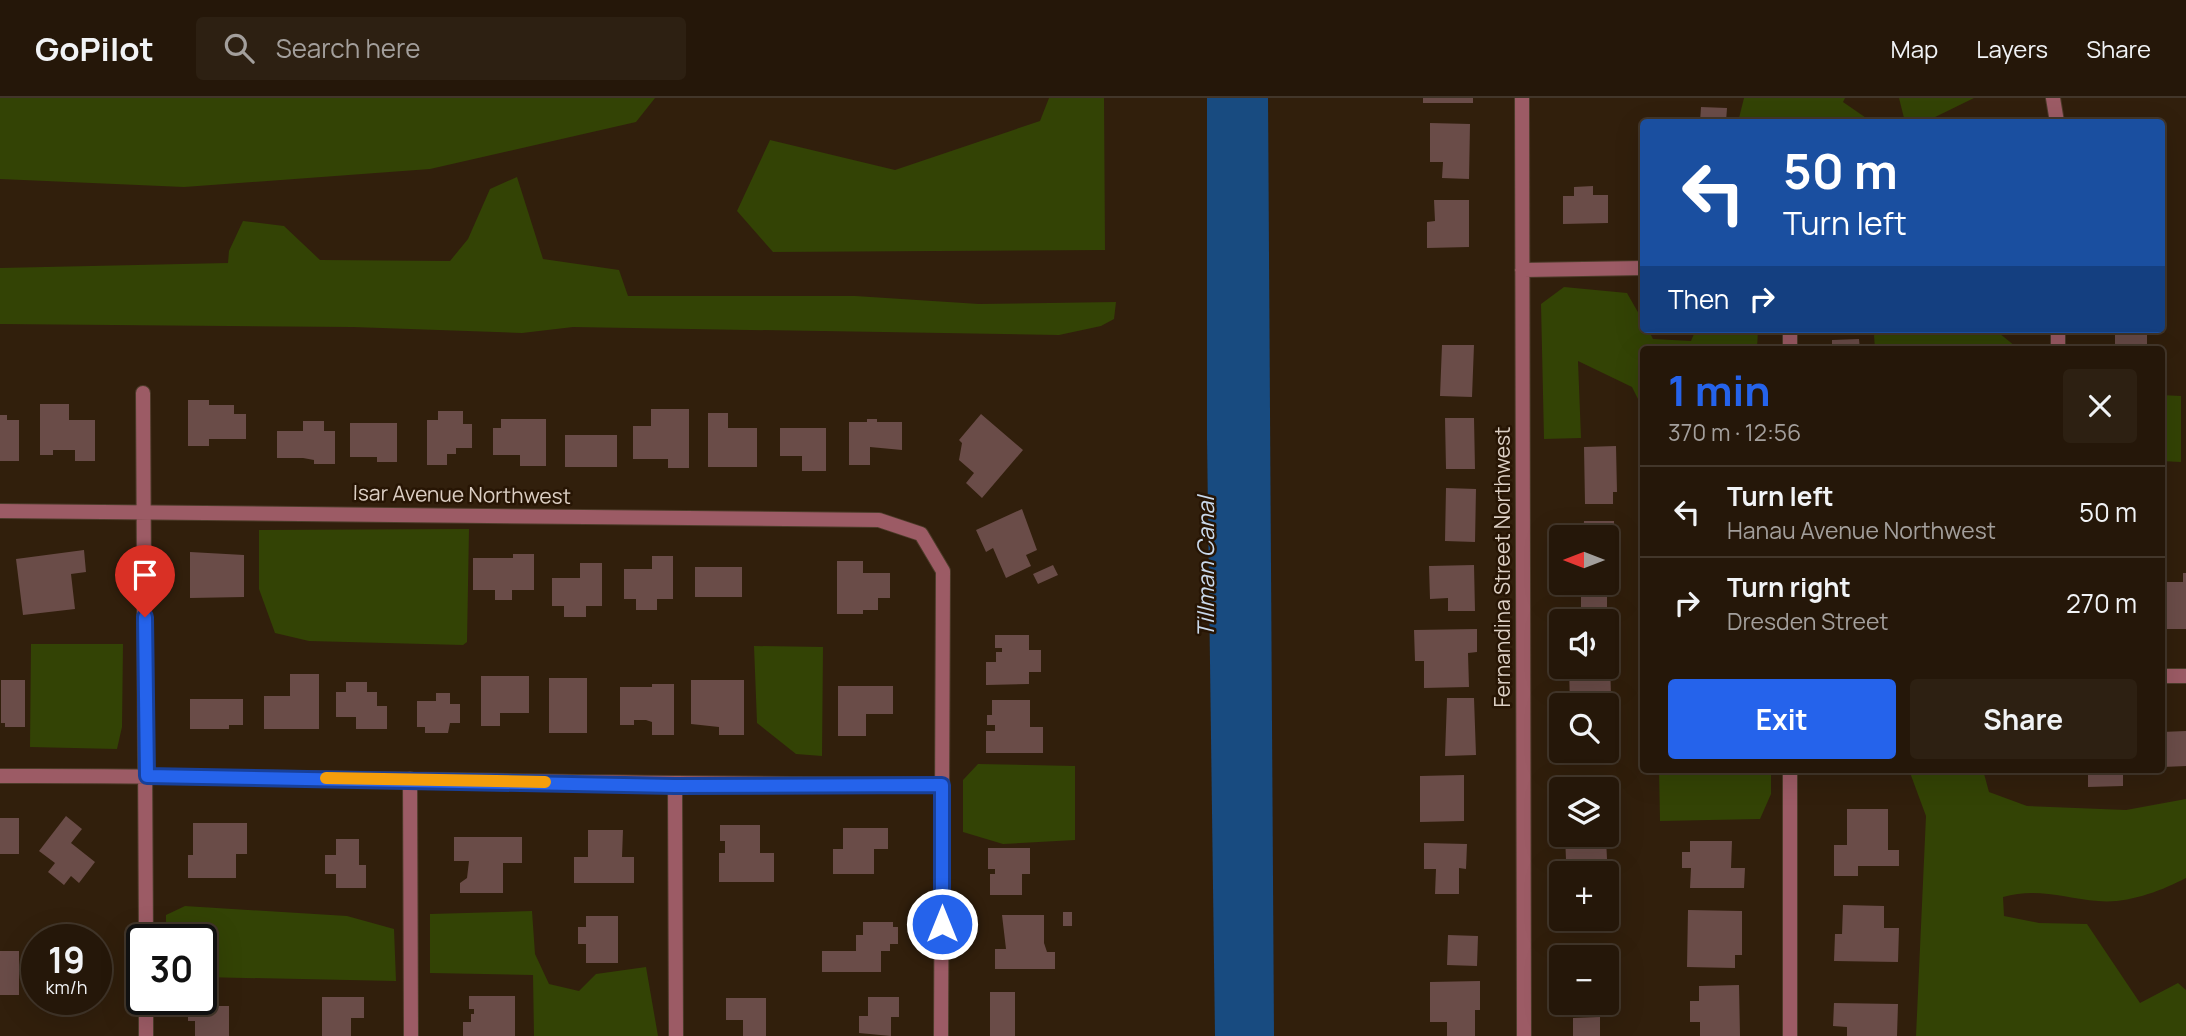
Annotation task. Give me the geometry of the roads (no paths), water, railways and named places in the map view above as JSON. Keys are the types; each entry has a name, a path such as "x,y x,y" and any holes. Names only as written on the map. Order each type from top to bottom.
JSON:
{"street":[{"name":"Fernandina Street Northwest","path":"1522,98 1524,1036"},
{"path":"2053,98 2056,119"},
{"path":"1522,270 1640,268"},
{"path":"143,393 146,924"},
{"name":"Isar Avenue Northwest","path":"0,511 879,520 921,534 943,570 942,785"},
{"path":"2165,676 2186,676"},
{"path":"1790,773 1790,1036"},
{"path":"0,776 410,779 675,786 942,785 942,1036"},
{"path":"410,779 411,1036"},
{"path":"675,786 676,1036"},
{"path":"146,1015 146,1036"}],"water":[{"path":"1207,98 1268,98 1274,1036 1215,1036 1207,438"}],"water label":[{"name":"Tillman Canal","path":"1205,567"}]}
